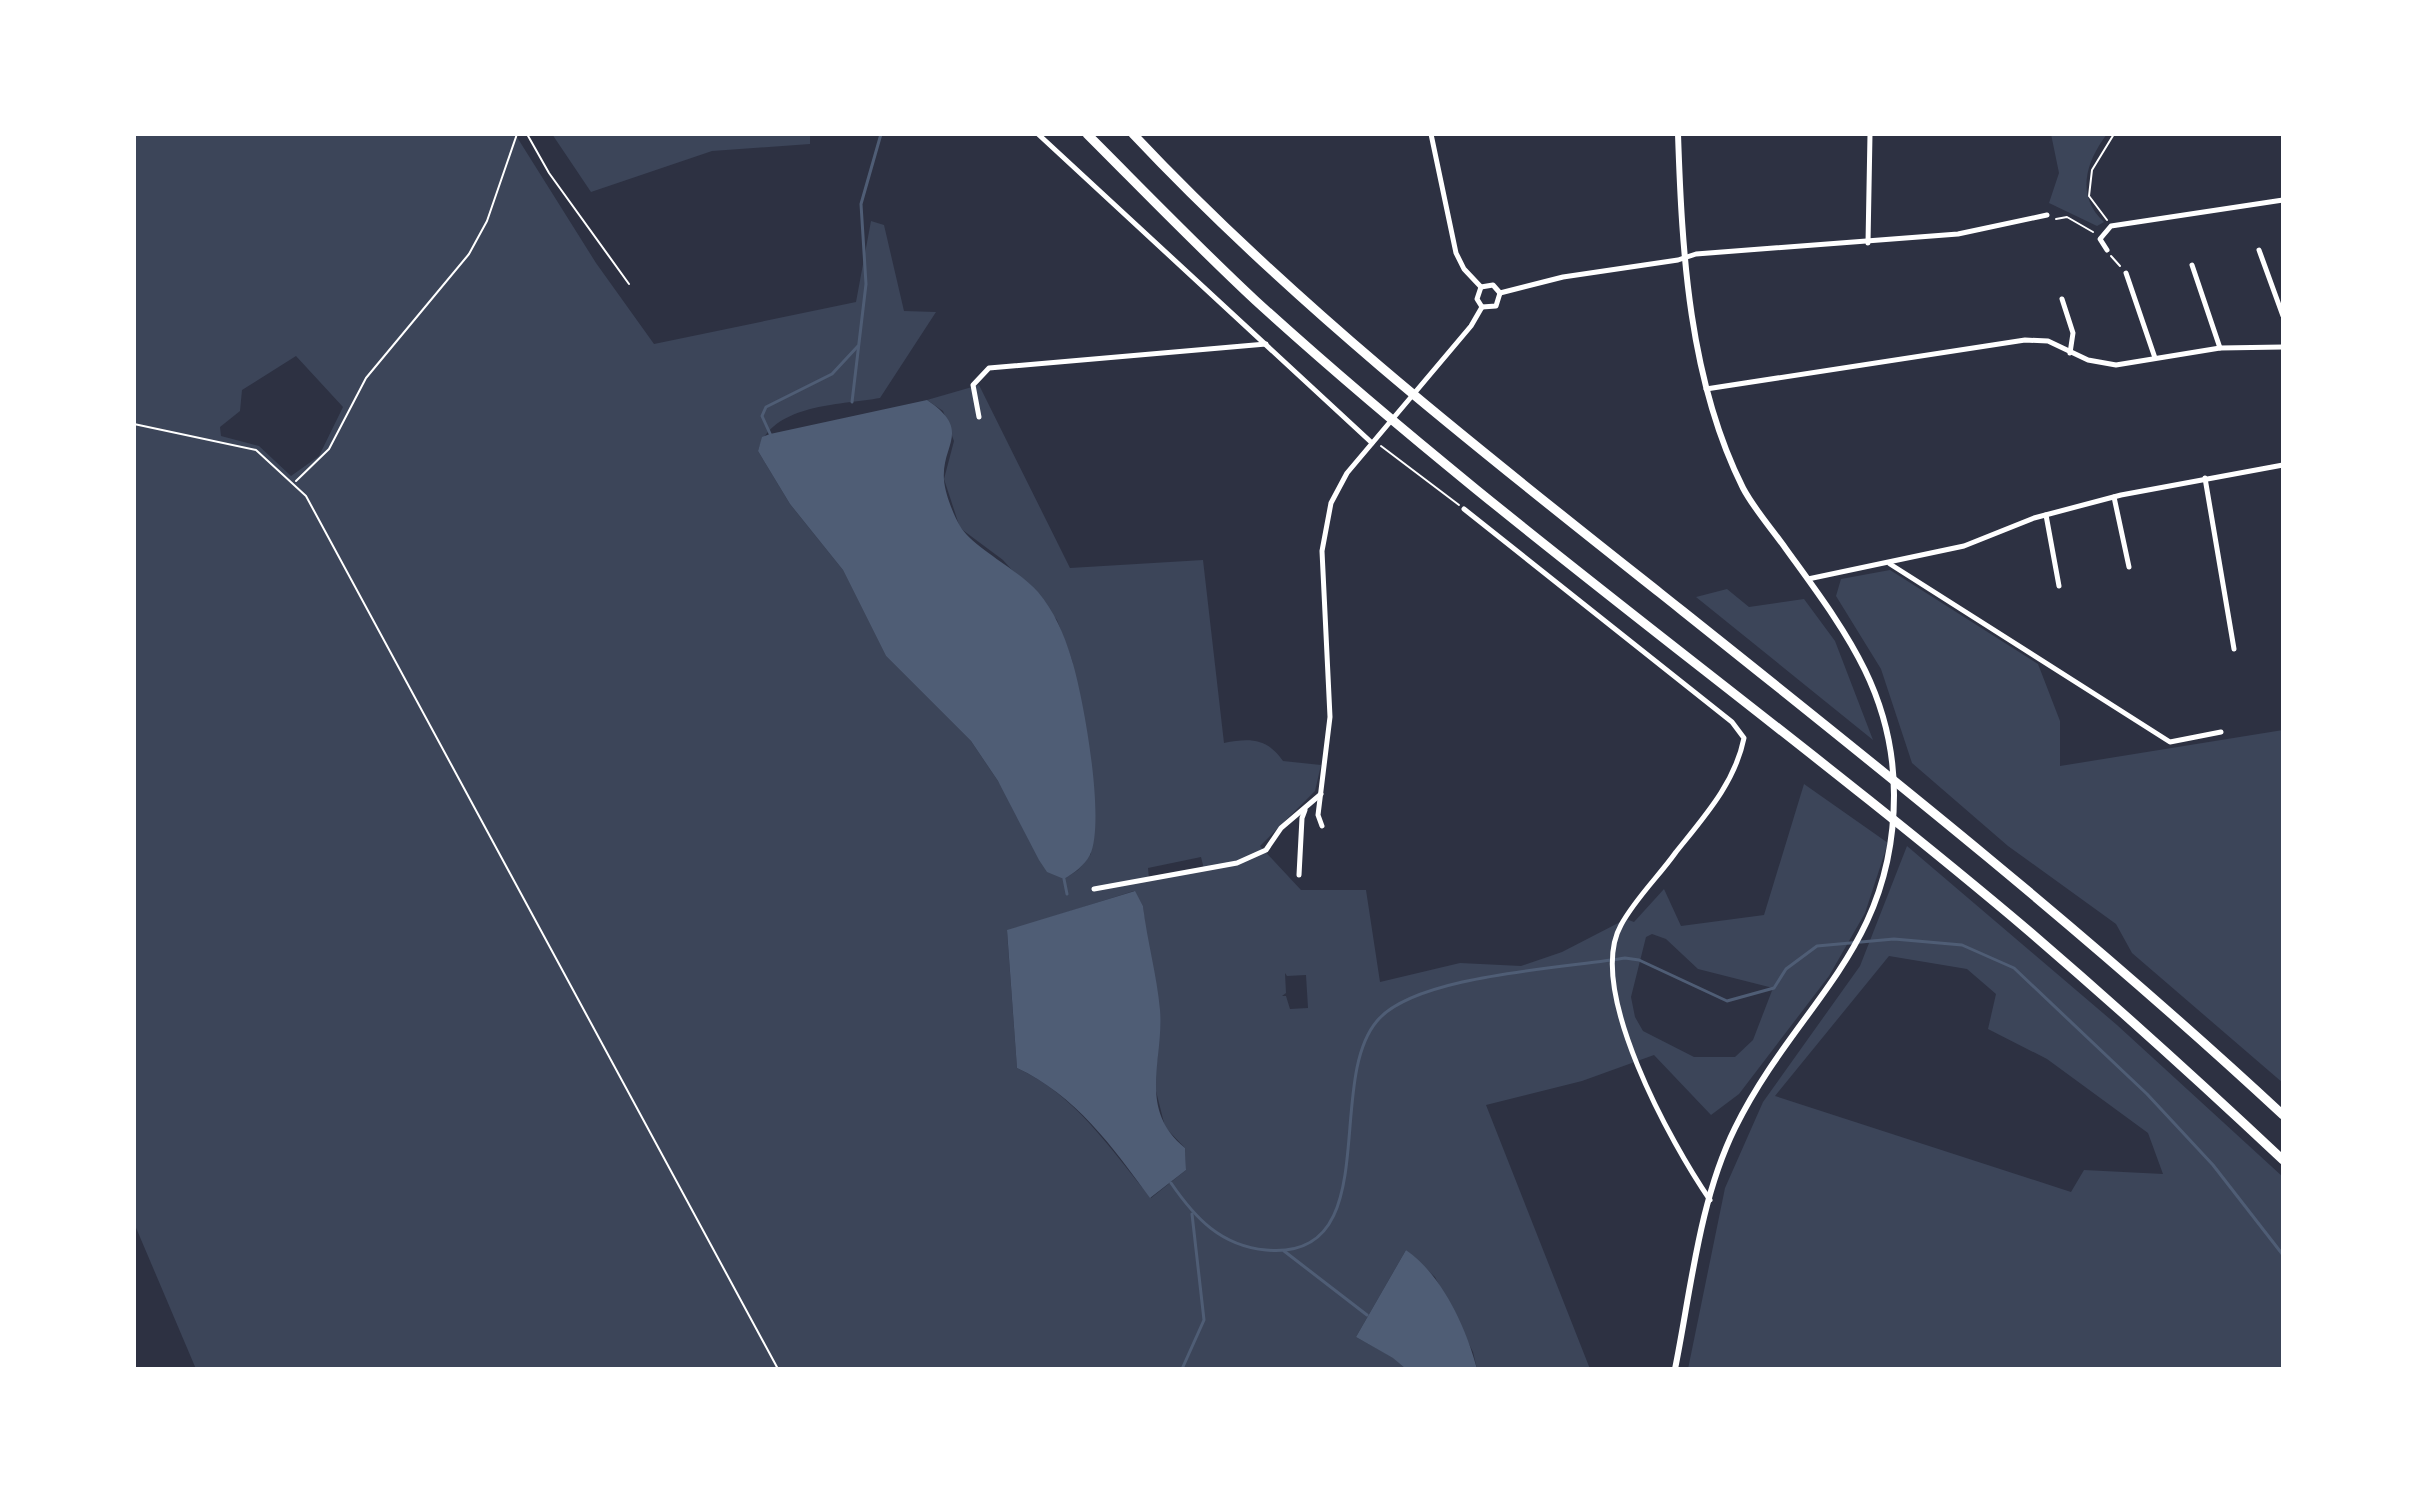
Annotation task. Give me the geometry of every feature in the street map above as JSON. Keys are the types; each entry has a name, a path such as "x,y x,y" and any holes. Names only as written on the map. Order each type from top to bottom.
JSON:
{"highway":[{"path":"1087,134 1192,240 1323,359 1443,461 2028,931 2168,1052 2283,1160"},
{"path":"1133,134 1231,231 1426,405 1980,849 2186,1025 2283,1115"}],"street":[{"path":"1038,134 1372,443"},
{"path":"1431,134 1456,253 1464,269 1481,287"},
{"path":"1675,1369 1722,1160 1747,1105 1863,936 1884,878 1891,839 1892,756 1874,684 1845,631 1745,491 1719,433 1706,389 1686,257 1678,134"},
{"path":"1868,243 1870,134"},
{"path":"2107,250 2100,239 2111,226 2283,200"},
{"path":"1500,293 1563,277 1686,257 1958,234 2047,215"},
{"path":"2259,250 2283,316"},
{"path":"2192,265 2220,348"},
{"path":"2126,273 2155,358"},
{"path":"1481,287 1493,285 1500,293"},
{"path":"1481,287 1477,299 1482,307"},
{"path":"1322,826 1317,821 1330,717 1324,534 1338,488 1482,307 1496,306 1500,293"},
{"path":"2062,299 2073,333 2070,353"},
{"path":"1706,389 2025,340 2048,341 2101,364 2220,348 2283,347"},
{"path":"979,417 973,386 989,368 1267,344"},
{"path":"1808,579 1964,546 2046,515 2114,497 2283,465"},
{"path":"2205,478 2234,649"},
{"path":"2114,497 2129,567"},
{"path":"1464,509 1732,722 1744,738 1726,787 1620,926 1612,956 1612,992 1632,1051 1687,1167 1711,1200"},
{"path":"2046,515 2059,586"},
{"path":"1890,563 2170,742 2221,732"},
{"path":"1094,889 1237,863 1266,850 1281,828 1321,793"},
{"path":"1299,875 1302,818 1307,805"}],"lane":[{"path":"527,134 549,173 629,284"}],"path":[{"path":"295,482 329,449 366,378 469,254 487,221 517,134"},
{"path":"2111,226 2089,196 2092,170 2114,134"},
{"path":"2062,218 2092,231 2100,239"},
{"path":"2107,250 2126,273"},
{"path":"134,424 256,450 295,482 328,533 778,1369"},
{"path":"1372,443 1386,447 1464,509"}],"shaded area":[{"path":"134,134 515,134 596,263 654,344 856,302 871,221 884,225 904,311 936,312 880,398 827,405 792,415 765,436 758,451 790,504 843,570 886,656 971,741 1064,879 1078,870 1091,854 1091,762 1072,660 1057,620 1003,560 960,528 944,479 954,441 943,411 927,400 979,385 1070,568 1203,560 1224,743 1242,740 1257,742 1271,748 1283,761 1321,765 1315,791 1260,846 1301,890 1366,890 1380,982 1460,963 1521,966 1562,952 1626,919 1634,922 1664,889 1681,926 1764,915 1804,784 1888,843 1865,913 1829,976 1739,1094 1711,1115 1654,1055 1582,1081 1486,1105 1590,1369 1477,1369 1473,1352 1435,1277 1406,1250 1356,1337 1394,1358 1406,1369 196,1369 134,1223","holes":["296,356 343,407 319,456 291,476 259,446 221,436 220,427 240,411 242,390","1201,857 1204,869 1149,879 1148,868","1134,891 1143,906 1158,1054 1154,1083 1165,1127 1185,1148 1186,1170 1151,1198 1075,1108 1017,1068 1007,931","1652,934 1666,939 1698,969 1773,988 1753,1040 1735,1057 1694,1057 1643,1031 1635,1017 1631,997 1646,937","1285,973 1287,976 1306,975 1308,1008 1290,1009 1286,996 1282,996 1286,993"]},
{"path":"552,134 810,134 810,144 712,151 591,192"},
{"path":"2051,134 2107,134 2093,156 2087,179 2090,201 2104,222 2097,226 2049,203 2059,173"},
{"path":"927,400 941,411 952,429 944,480 960,526 975,542 1038,592 1058,623 1071,657 1087,727 1095,815 1090,855 1085,863 1064,879 1047,872 998,781 971,741 886,656 843,570 790,504 758,451 762,437 770,434"},
{"path":"1890,570 2038,664 2060,721 2060,766 2283,730 2283,1083 2132,953 2116,924 2008,846 1912,763 1881,669 1836,596 1841,579"},
{"path":"1727,589 1749,607 1804,599 1835,641 1873,740 1696,597"},
{"path":"1907,846 2117,1025 2283,1177 2283,1369 1688,1369 1725,1188 1763,1102 1860,966","holes":["1889,956 1967,969 1996,994 1988,1029 2047,1059 2148,1133 2163,1174 2084,1170 2071,1192 1775,1096"]},
{"path":"1135,891 1143,906 1160,1010 1157,1101 1170,1133 1185,1148 1186,1170 1150,1198 1107,1142 1075,1108 1038,1079 1017,1068 1007,930"},
{"path":"1406,1250 1431,1273 1451,1303 1477,1369 1406,1369 1356,1337"}],"waterway":[{"path":"852,402 866,284 861,204 881,134"},
{"path":"772,438 762,416 766,407 832,374 858,346"},
{"path":"1064,879 1067,894"},
{"path":"1171,1183 1200,1219 1236,1243 1266,1250 1303,1246 1327,1228 1340,1199 1347,1163 1354,1084 1362,1049 1377,1021 1396,1005 1456,983 1625,958 1639,960 1727,1001 1774,988 1786,969 1817,946 1894,939 1962,945 2014,968 2147,1094 2213,1165 2283,1255"},
{"path":"1182,1369 1204,1320 1192,1214"},
{"path":"1284,1251 1367,1315"}]}
